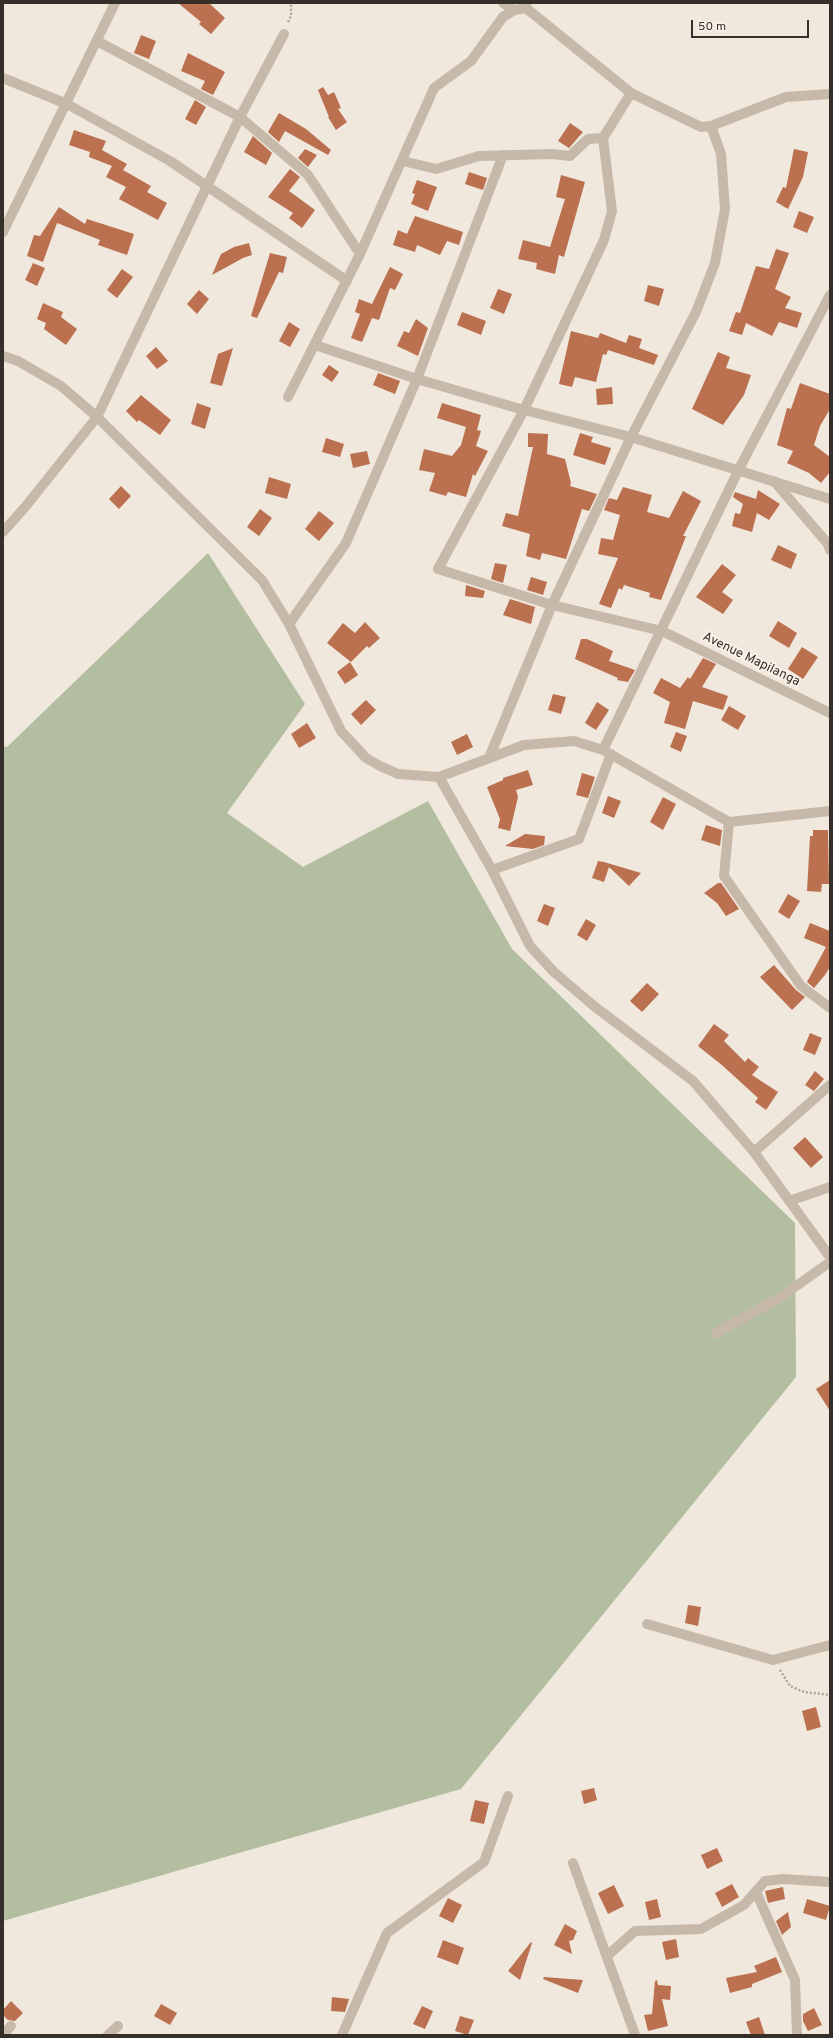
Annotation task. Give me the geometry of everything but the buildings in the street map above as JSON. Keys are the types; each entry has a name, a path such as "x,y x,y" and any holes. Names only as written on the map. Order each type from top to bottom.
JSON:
{"street":[{"path":"3,232 116,3"},
{"path":"504,3 514,10"},
{"path":"288,397 360,254 403,162 434,88 471,61 503,17 514,10 526,5 631,93 701,126 711,126 786,97 830,94"},
{"path":"3,532 26,506 97,417 240,117 284,34"},
{"path":"97,41 240,117 308,175 360,254"},
{"path":"3,78 67,104 170,161 347,281"},
{"path":"524,410 604,240 612,211 603,138 631,93"},
{"path":"489,758 552,605 631,437 696,312 716,263 725,208 721,154 711,126"},
{"path":"403,162 436,169 479,156 552,154 570,156 588,139 603,138"},
{"path":"289,624 346,543 417,379 503,155"},
{"path":"492,870 579,839 607,752 662,631 739,469 830,295"},
{"path":"315,345 417,379 524,410 631,437 739,469 830,499"},
{"path":"3,356 18,361 61,386 97,417 262,580 289,624 342,731 366,758 398,774 439,777 524,745 574,741 607,752 730,822 830,811"},
{"name":"Avenue Mapilanga","path":"524,410 438,569 552,605 662,631 830,713"},
{"path":"774,481 829,544"},
{"path":"439,777 492,870 530,946 554,972 594,1006 693,1081 754,1152 830,1257"},
{"path":"730,822 724,876 800,986 830,1008"},
{"path":"754,1152 830,1085"},
{"path":"789,1201 830,1187"},
{"path":"716,1333 778,1299 830,1262"},
{"path":"647,1624 773,1660 830,1645"},
{"path":"342,2035 388,1933 484,1862 508,1796"},
{"path":"573,1863 635,2035"},
{"path":"607,1956 635,1931 701,1928 744,1905 765,1881 783,1879 830,1882"},
{"path":"756,1892 796,1980 797,2035"},
{"path":"3,2035 11,2026"},
{"path":"108,2035 118,2026"}],"path":[{"path":"284,34 291,16 291,3"},
{"path":"773,1660 790,1686 804,1692 830,1695"}],"green space":[{"path":"208,553 305,704 227,813 303,867 428,801 512,949 795,1223 796,1377 461,1789 3,1921 3,746 7,747"}]}
